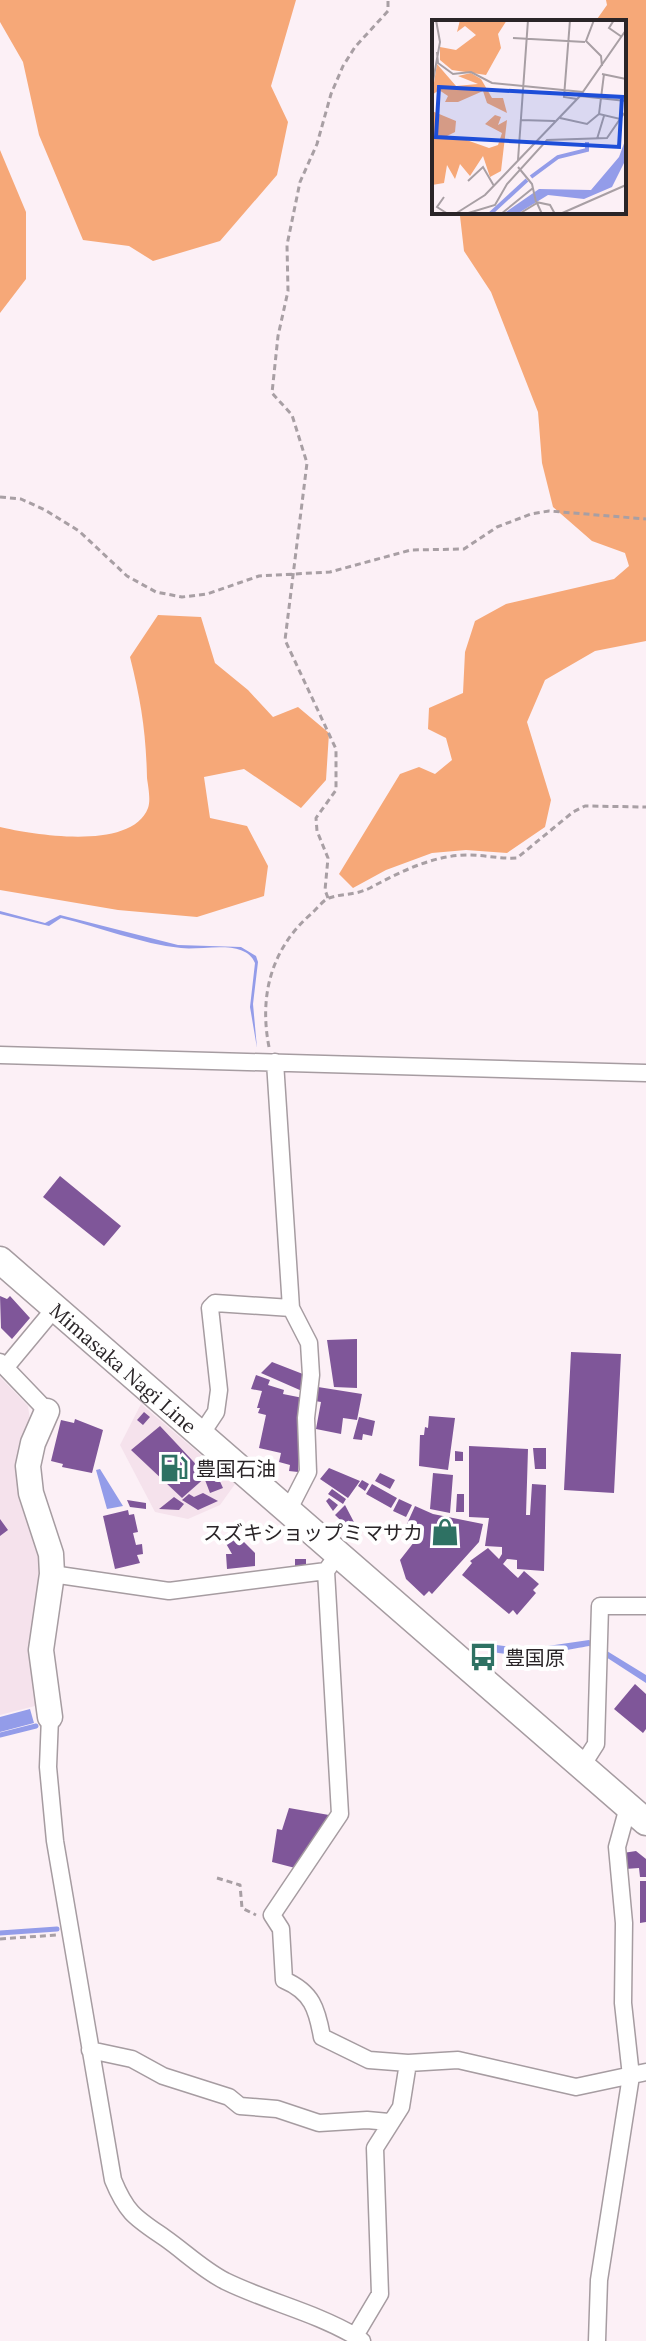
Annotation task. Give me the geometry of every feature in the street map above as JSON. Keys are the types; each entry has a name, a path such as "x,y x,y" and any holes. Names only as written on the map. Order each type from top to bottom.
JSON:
{"main road":[{"name":"Mimasaka Nagi Line","path":"0,1260 289,1509 333,1562 582,1766 637,1815"}],"street":[{"path":"0,1055 646,1073"},
{"path":"275,1062 291,1308 309,1343 311,1375 306,1418 308,1472 289,1509"},
{"path":"202,1433 216,1412 219,1390 210,1308 215,1303 291,1308"},
{"path":"55,1308 3,1365 47,1411 33,1443 28,1466 31,1493 51,1554 52,1574 41,1650 50,1717 48,1767 70,1934 113,2180 121,2200 136,2220 163,2236 205,2270 271,2301 312,2314 359,2339 380,2294 374,2156 389,2122 401,2107 408,2063"},
{"path":"52,1574 169,1591 333,1562 340,1814 272,1915 281,1929 284,1980 298,1986 316,2005 322,2037 369,2060 408,2063 458,2060 576,2087 638,2074"},
{"path":"582,1766 596,1744 600,1606 646,1606"},
{"path":"597,2341 599,2280 638,2074 623,2003 624,1923 617,1847 637,1815"},
{"path":"90,2050 132,2059 163,2076 229,2097 240,2106 277,2109 319,2123 389,2122"}],"path":[{"path":"328,898 325,890 328,858 317,831 316,818 336,790 336,749 285,640 296,574 307,463 292,415 272,393 278,336 288,291 289,235 300,182 317,144 331,94 355,47 388,11 388,0"},
{"path":"0,497 21,499 79,531 127,576 156,592 182,597 207,594 259,576 330,572 411,550 464,549 497,527 549,511 646,519"},
{"path":"275,1062 265,1027 269,977 281,947 296,927 328,898 359,893 405,870 434,861 468,855 517,858 573,812 585,806 646,807"},
{"path":"217,1878 240,1885 242,1908 248,1912 272,1915"},
{"path":"0,1939 70,1934"}],"shaded area":[{"path":"0,0 296,0 271,86 288,122 277,175 220,241 153,261 129,246 83,240 39,135 23,62 0,22"},
{"path":"606,0 646,0 646,641 595,651 545,680 527,722 551,800 545,827 507,853 466,850 432,853 386,870 353,888 339,874 400,774 419,767 435,774 452,760 446,738 428,729 429,708 463,693 465,652 475,621 506,604 614,579 629,566 625,553 592,541 553,507 542,463 538,412 491,292 464,251 460,216 626,214 626,20 596,20 607,5"},
{"path":"0,150 26,212 26,279 0,313"},
{"path":"158,615 201,617 215,663 248,690 273,717 298,707 329,733 326,780 301,808 244,769 204,777 210,818 247,826 268,866 264,896 197,917 118,910 0,890 0,827 58,836 103,835 123,830 138,821 148,808 144,731 130,657"},
{"path":"0,1377 28,1406 30,1421 19,1447 17,1471 44,1572 35,1706 0,1715"},
{"path":"141,1404 235,1484 220,1505 188,1519 155,1512 120,1445"}],"water":[{"path":"0,911 45,923 60,915 178,945 241,947 256,956 258,962 253,1004 257,1048 250,1007 255,963 250,955 232,948 166,946 61,918 49,926 0,914"},
{"path":"100,1469 123,1506 107,1509 96,1470"},
{"path":"589,1640 646,1675 646,1683 589,1646 546,1653 512,1654 483,1649 473,1642 527,1649"},
{"path":"30,1709 34,1723 0,1732 0,1717"}],"building":[{"path":"60,1176 121,1226 104,1246 43,1197"},
{"path":"0,1296 7,1299 10,1296 30,1318 12,1339 1,1328"},
{"path":"357,1339 357,1388 334,1387 327,1340"},
{"path":"571,1352 621,1354 614,1493 564,1490"},
{"path":"272,1362 308,1376 302,1391 261,1373"},
{"path":"256,1375 270,1380 268,1385 284,1390 283,1394 303,1398 298,1472 289,1471 290,1465 279,1462 281,1453 259,1448 266,1415 258,1413 260,1408 257,1408 262,1391 251,1389"},
{"path":"318,1387 362,1394 357,1420 343,1418 341,1434 316,1429 321,1402 315,1401"},
{"path":"144,1412 150,1417 143,1425 137,1420"},
{"path":"429,1416 455,1418 448,1470 419,1466 420,1435 424,1435 425,1427 428,1428"},
{"path":"359,1417 375,1421 372,1436 363,1434 362,1440 353,1439"},
{"path":"75,1419 103,1430 92,1473 62,1467 63,1464 51,1461 61,1420 74,1423"},
{"path":"160,1426 207,1476 182,1498 131,1450"},
{"path":"469,1446 528,1449 526,1515 530,1515 532,1484 546,1485 544,1571 517,1569 517,1560 507,1559 503,1564 518,1578 524,1571 539,1584 533,1590 536,1593 517,1615 513,1610 509,1614 462,1575 472,1563 470,1561 488,1548 499,1559 502,1554 502,1547 485,1546 489,1518 469,1517"},
{"path":"533,1448 546,1448 546,1469 535,1469"},
{"path":"455,1451 463,1452 463,1461 455,1461"},
{"path":"329,1468 360,1481 348,1498 320,1479"},
{"path":"380,1473 395,1480 390,1489 375,1481"},
{"path":"433,1473 453,1475 450,1513 430,1509"},
{"path":"217,1475 223,1488 210,1493 205,1480"},
{"path":"362,1480 369,1484 365,1491 358,1486"},
{"path":"372,1484 397,1498 391,1508 366,1494"},
{"path":"332,1489 346,1499 343,1504 328,1494"},
{"path":"203,1493 218,1501 198,1510 182,1500 189,1494 194,1497"},
{"path":"457,1494 464,1494 464,1512 456,1512"},
{"path":"174,1497 184,1504 179,1510 159,1509"},
{"path":"329,1498 338,1505 333,1511 326,1501"},
{"path":"399,1499 412,1505 406,1517 393,1511"},
{"path":"127,1500 146,1503 146,1509 130,1507"},
{"path":"345,1505 356,1526 357,1536 335,1515"},
{"path":"415,1506 433,1514 483,1524 479,1542 432,1594 429,1591 424,1596 406,1579 400,1560 418,1537 406,1526"},
{"path":"128,1510 129,1515 134,1514 138,1532 133,1533 136,1545 142,1544 143,1554 137,1555 140,1563 115,1569 103,1516"},
{"path":"0,1519 8,1530 0,1536"},
{"path":"233,1531 255,1553 255,1566 227,1569 226,1554 232,1554 224,1540"},
{"path":"295,1559 306,1559 306,1567 295,1568"},
{"path":"635,1684 646,1694 646,1729 643,1733 614,1709"},
{"path":"289,1808 329,1815 299,1869 272,1862 277,1829 282,1830"},
{"path":"636,1851 646,1859 646,1877 640,1877 639,1868 625,1869 623,1853"},
{"path":"640,1881 646,1881 646,1922 640,1923"}],"waterway":[{"path":"0,1735 36,1726"},
{"path":"0,1933 57,1929"}],"place":[{"name":"豊国石油","path":"174,1468"},
{"name":"スズキショップミマサカ","path":"445,1532"},
{"name":"豊国原","path":"483,1657"}]}
